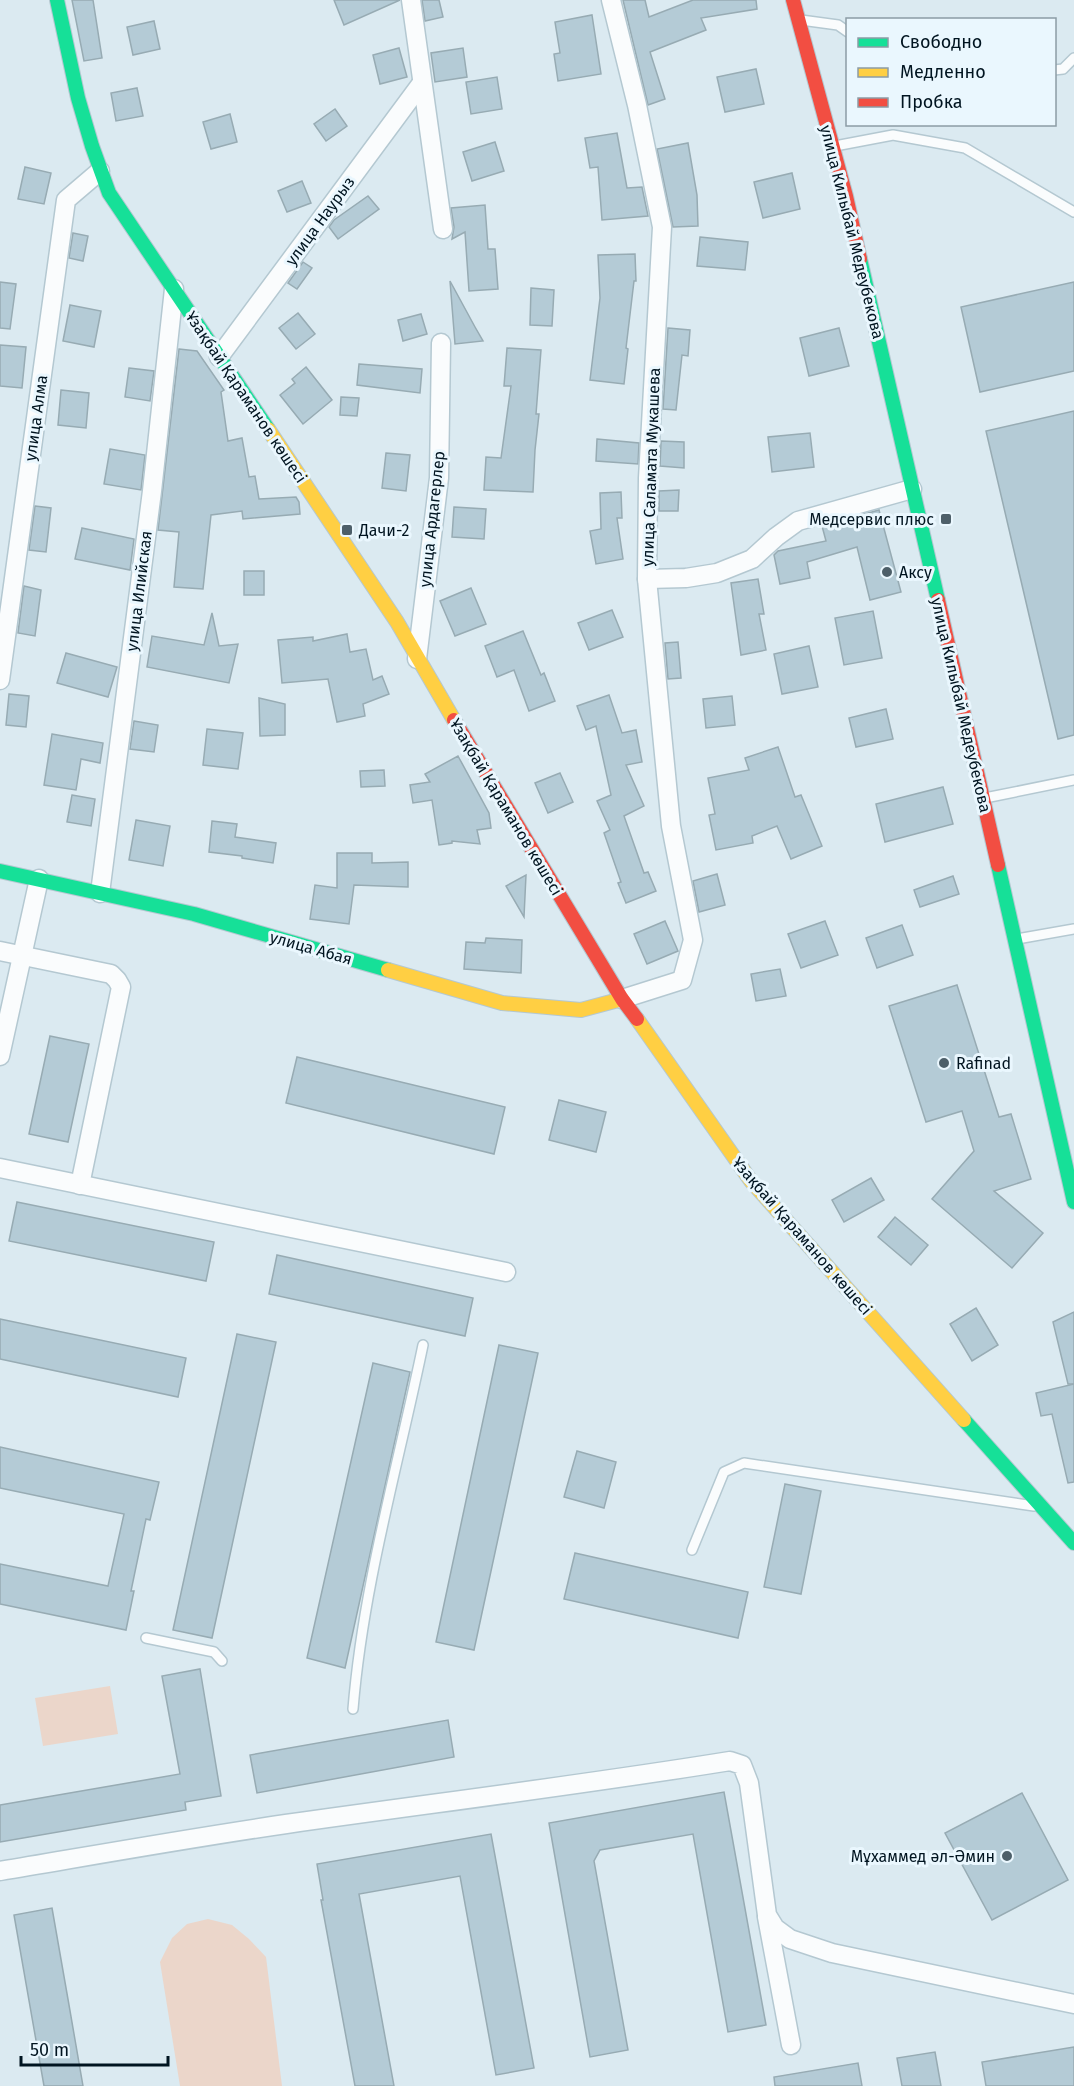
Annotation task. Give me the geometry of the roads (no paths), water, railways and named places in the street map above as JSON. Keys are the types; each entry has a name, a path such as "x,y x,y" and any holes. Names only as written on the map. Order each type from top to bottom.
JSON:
{"street":[{"name":"Ұзақбай Қараманов көшесі","path":"57,0 69,65 100,171 109,193 396,622 622,999 751,1180 1074,1543"},
{"path":"411,0 442,229"},
{"name":"улица Саламата Мукашева","path":"611,0 637,105 662,226 648,478 646,579 671,826 693,940 682,981 622,999"},
{"name":"улица Килыбай Медеубекова","path":"793,0 846,196 1074,1202"},
{"name":"улица Наурыз","path":"219,357 421,84"},
{"name":"улица Алма","path":"0,680 66,200 100,171"},
{"name":"улица Илийская","path":"100,893 152,491 174,289"},
{"name":"улица Ардагерлер","path":"417,659 439,478 441,343"},
{"path":"646,579 687,578 717,573 752,559 798,521 912,489"},
{"name":"улица Абая","path":"0,871 194,914 502,1003 581,1010 622,999"},
{"path":"0,1056 39,879"},
{"path":"0,951 111,974 121,987 80,1185"},
{"path":"0,1168 506,1272"},
{"path":"0,1871 284,1825 586,1784 730,1761 742,1765 749,1783 767,1915 790,2045"},
{"path":"767,1915 775,1928 790,1939 832,1953 1074,2004"}],"lane":[{"path":"798,20 838,25 846,31"},
{"path":"1056,70 1062,69 1074,58"},
{"path":"832,147 893,135 965,148 1074,212"},
{"path":"982,798 1074,780"},
{"path":"1014,939 1074,929"},
{"path":"353,1709 360,1642 423,1345"},
{"path":"692,1550 724,1472 744,1463 1042,1508"},
{"path":"146,1638 214,1652 222,1661"}],"place":[{"name":"Медсервис плюс","path":"946,519"},
{"name":"Дачи-2","path":"347,530"},
{"name":"Аксу","path":"887,572"},
{"name":"Rafinad","path":"944,1063"},
{"name":"Мұхаммед әл-Әмин","path":"1007,1856"}]}
